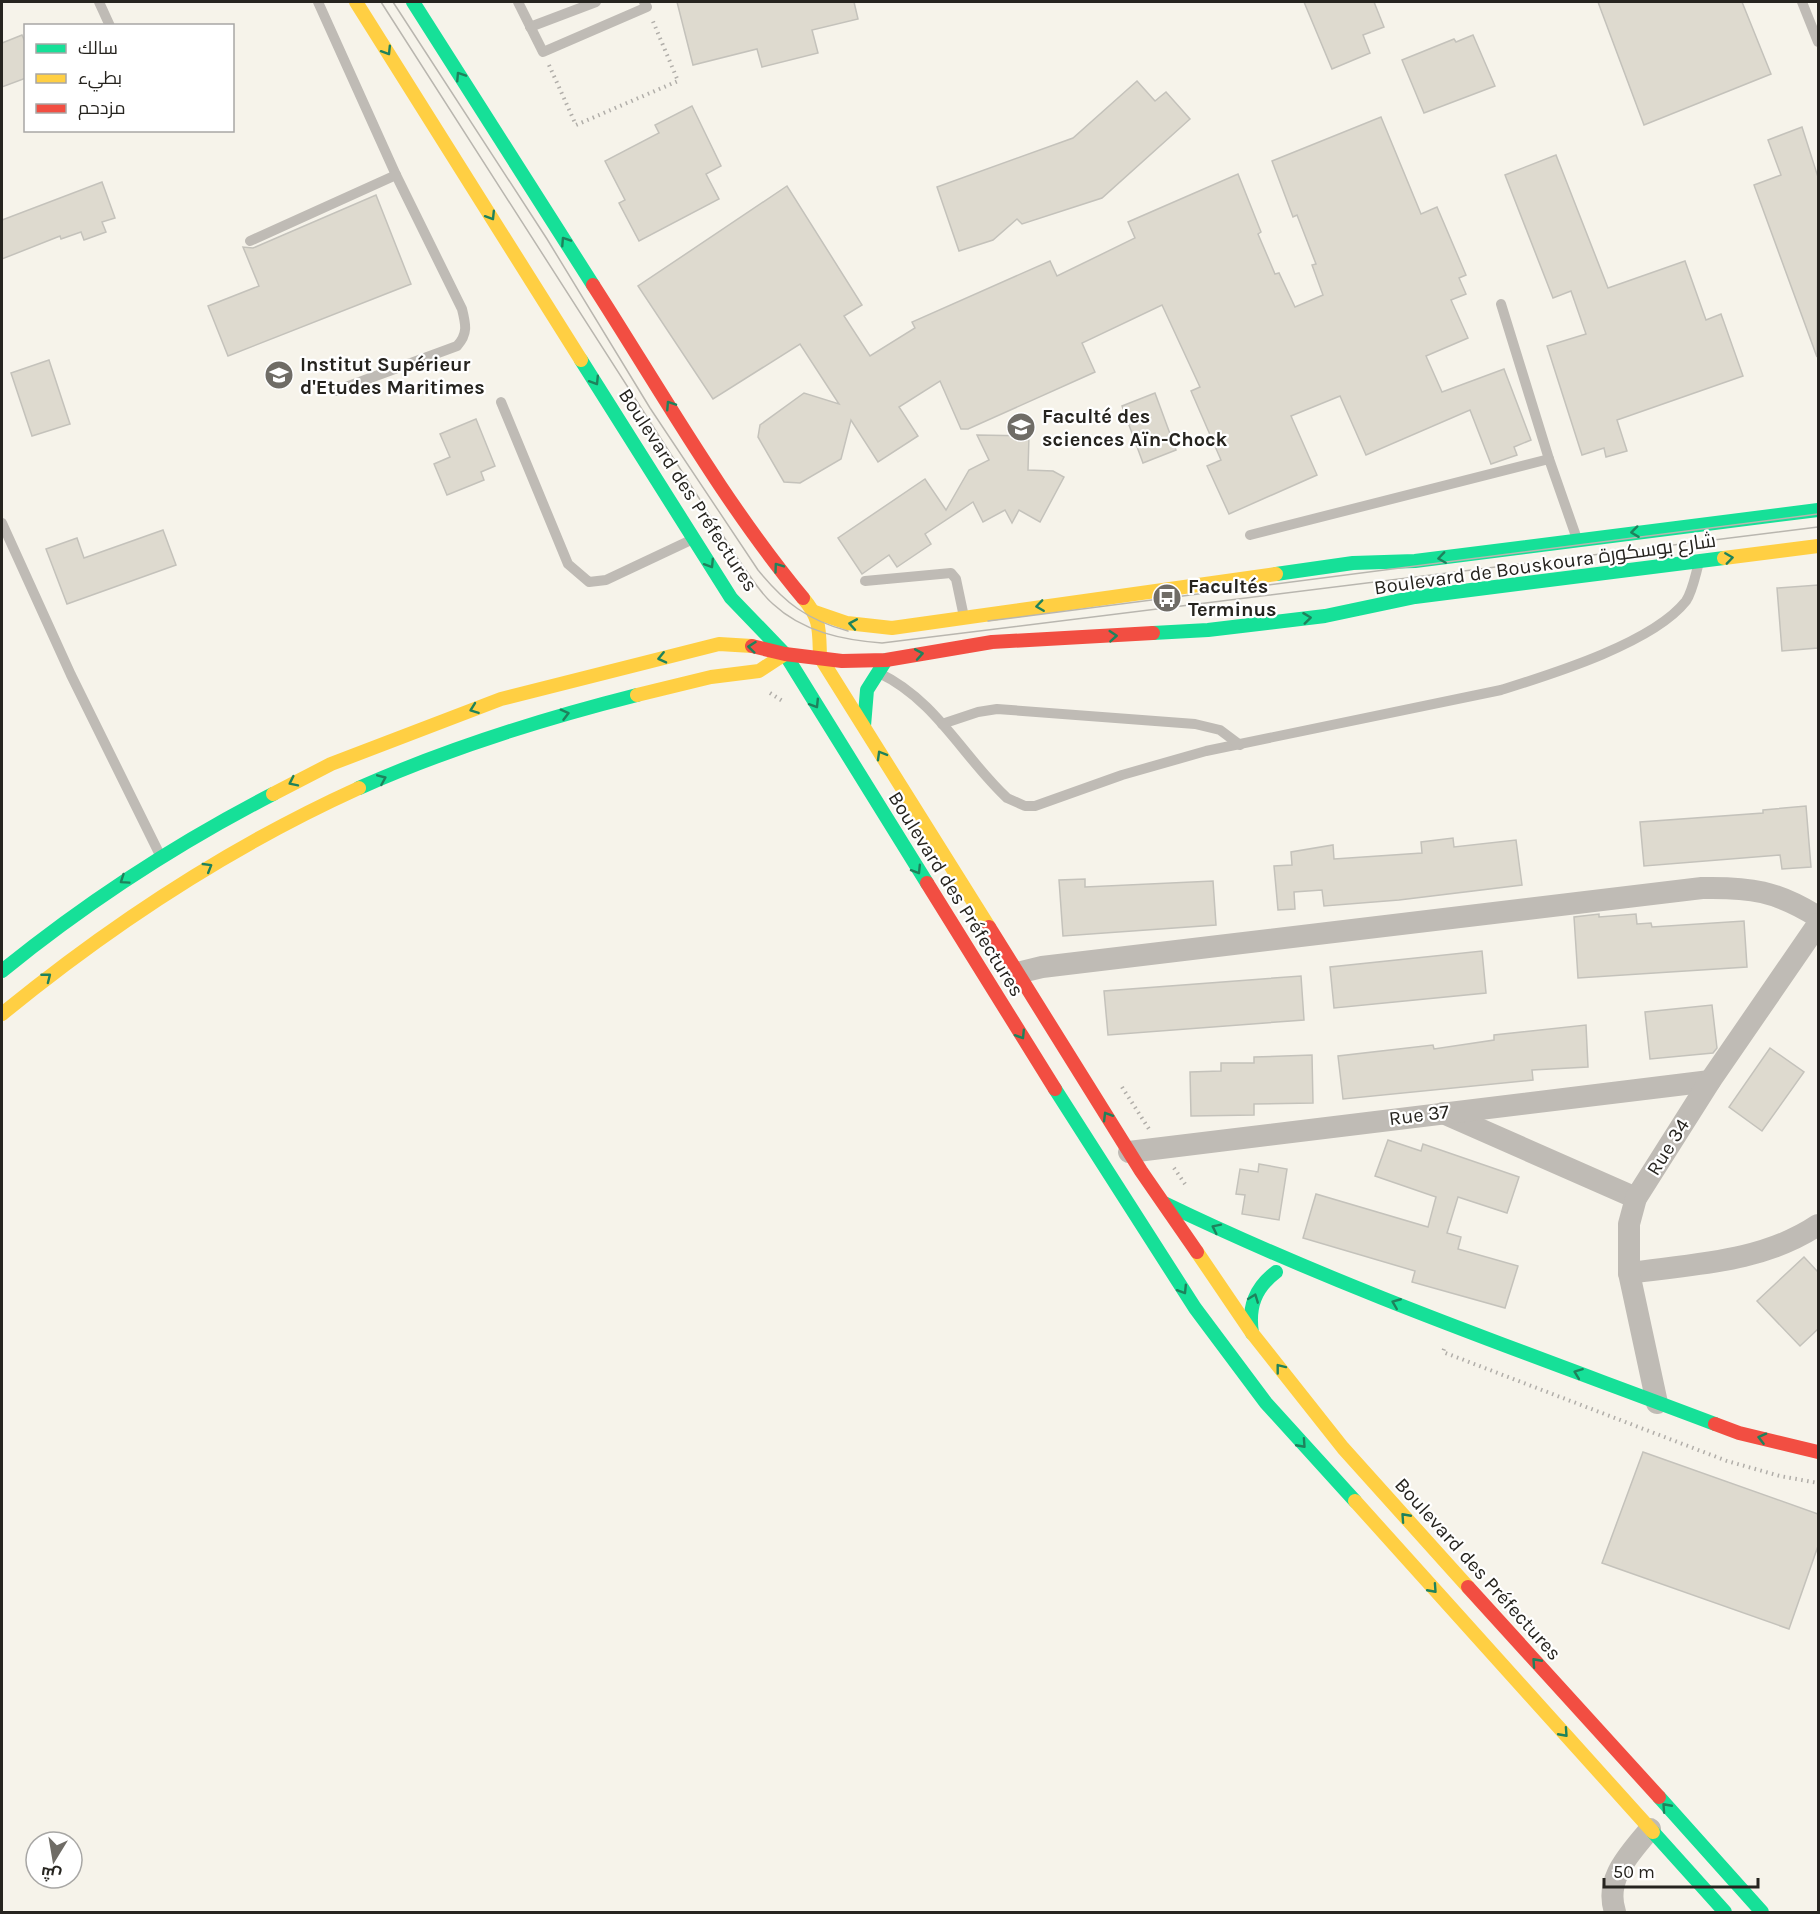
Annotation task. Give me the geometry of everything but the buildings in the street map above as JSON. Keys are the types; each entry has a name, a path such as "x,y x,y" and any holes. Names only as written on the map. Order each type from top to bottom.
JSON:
{"street":[{"name":"Boulevard des Préfectures","path":"356,2 731,598 784,654 1195,1308 1266,1403 1725,1912"},
{"name":"Boulevard des Préfectures","path":"413,2 701,454 779,569 815,612"},
{"name":"Boulevard de Bouskoura شارع بوسكورة","path":"815,612 839,622 881,628 1353,562 1415,561 1818,510"},
{"name":"Boulevard de Bouskoura شارع بوسكورة","path":"719,644 759,647 784,654 842,661 886,660 992,642 1208,630 1290,620 1415,597 1818,546"},
{"path":"2,970 64,921 161,856 283,787 331,764 501,699 588,675 719,644 729,627 731,598"},
{"path":"815,612 819,623 820,657"},
{"path":"2,1014 86,947 165,894 228,856 302,816 378,780 456,749 536,722 723,674 766,668 784,654"},
{"name":"Boulevard des Préfectures","path":"820,657 1129,1152 1252,1333 1343,1448 1762,1912"},
{"path":"864,726 865,699 876,672 886,660"},
{"path":"1017,973 1054,965 1702,888 1742,887 1773,893 1794,901 1818,916"},
{"name":"Rue 34","path":"1657,1403 1629,1273 1629,1224 1636,1198 1710,1081 1818,924"},
{"name":"Rue 37","path":"1129,1152 1710,1081"},
{"path":"1442,1112 1636,1198"},
{"path":"1129,1205 1144,1200 1161,1201 1240,1240 1452,1325 1739,1433 1818,1452"},
{"path":"1629,1273 1704,1263 1771,1249 1802,1236 1818,1225"},
{"path":"1152,1240 1171,1233 1185,1235 1206,1243"},
{"path":"1252,1333 1250,1313 1255,1293 1268,1277 1281,1274 1256,1264"},
{"path":"1615,1912 1612,1897 1615,1878 1656,1835 1681,1823"}],"lane":[{"path":"99,2 109,24"},
{"path":"318,2 396,175 462,309 466,327 465,338 457,346 336,391"},
{"path":"518,2 543,52 645,4"},
{"path":"530,27 596,2"},
{"path":"1802,2 1818,42"},
{"path":"250,241 396,175"},
{"path":"1501,304 1549,459 1577,539"},
{"path":"501,402 568,564 590,582 606,580 694,539"},
{"path":"1250,535 1549,459"},
{"path":"2,523 71,675 161,856"},
{"path":"876,672 913,693 1000,791 1007,798 1025,806 1045,803 1164,762 1501,690 1544,677 1608,651 1664,622 1687,600 1700,562"},
{"path":"865,581 951,573 956,579 964,617"},
{"path":"942,724 978,712 1015,710 1195,724 1220,730 1240,744"}],"path":[{"path":"543,52 576,125 678,81 645,4"},
{"path":"764,691 783,702 791,710"}],"tram line":[{"path":"381,2 754,583 785,614 810,628 838,637 882,643 1818,527"},
{"path":"393,2 547,239 650,408 758,570 798,609 833,627 848,631"},
{"path":"988,621 1818,514"}],"traffic: fast":[{"path":"413,2 593,285"},
{"path":"581,360 731,598 785,654 927,883"},
{"path":"1276,574 1353,563 1415,561 1818,510"},
{"path":"1153,633 1208,630 1325,616 1415,597 1724,558"},
{"path":"864,726 867,690 886,660"},
{"path":"359,788 427,760 496,736 637,695"},
{"path":"2,971 67,921 133,875 273,794"},
{"path":"1055,1089 1195,1308 1266,1403 1355,1501"},
{"path":"1164,1203 1299,1264 1368,1292 1715,1424"},
{"path":"1252,1333 1252,1306 1258,1291 1276,1272"},
{"path":"1659,1797 1762,1912"},
{"path":"1653,1832 1725,1912"}],"traffic: slow":[{"path":"356,2 581,360"},
{"path":"1724,558 1818,546"},
{"path":"815,612 847,623 892,628 1276,574"},
{"path":"803,598 816,619 820,657 989,927"},
{"path":"273,794 331,764 501,699 719,644 752,646"},
{"path":"637,695 711,677 759,671 785,654"},
{"path":"2,1014 86,949 173,889 264,836 359,788"},
{"path":"1197,1252 1252,1333 1343,1448 1468,1587"},
{"path":"1355,1501 1653,1832"}],"traffic: jam":[{"path":"593,285 746,524 803,598"},
{"path":"752,646 785,654 842,661 886,660 992,642 1153,633"},
{"path":"927,883 1055,1089"},
{"path":"989,927 1141,1171 1197,1252"},
{"path":"1715,1424 1739,1433 1818,1452"},
{"path":"1468,1587 1659,1797"}],"place":[{"name":"Institut Supérieur d'Etudes Maritimes","path":"279,375"},
{"name":"Faculté des sciences Aïn-Chock","path":"1021,427"},
{"name":"Facultés Terminus","path":"1167,598"}]}
